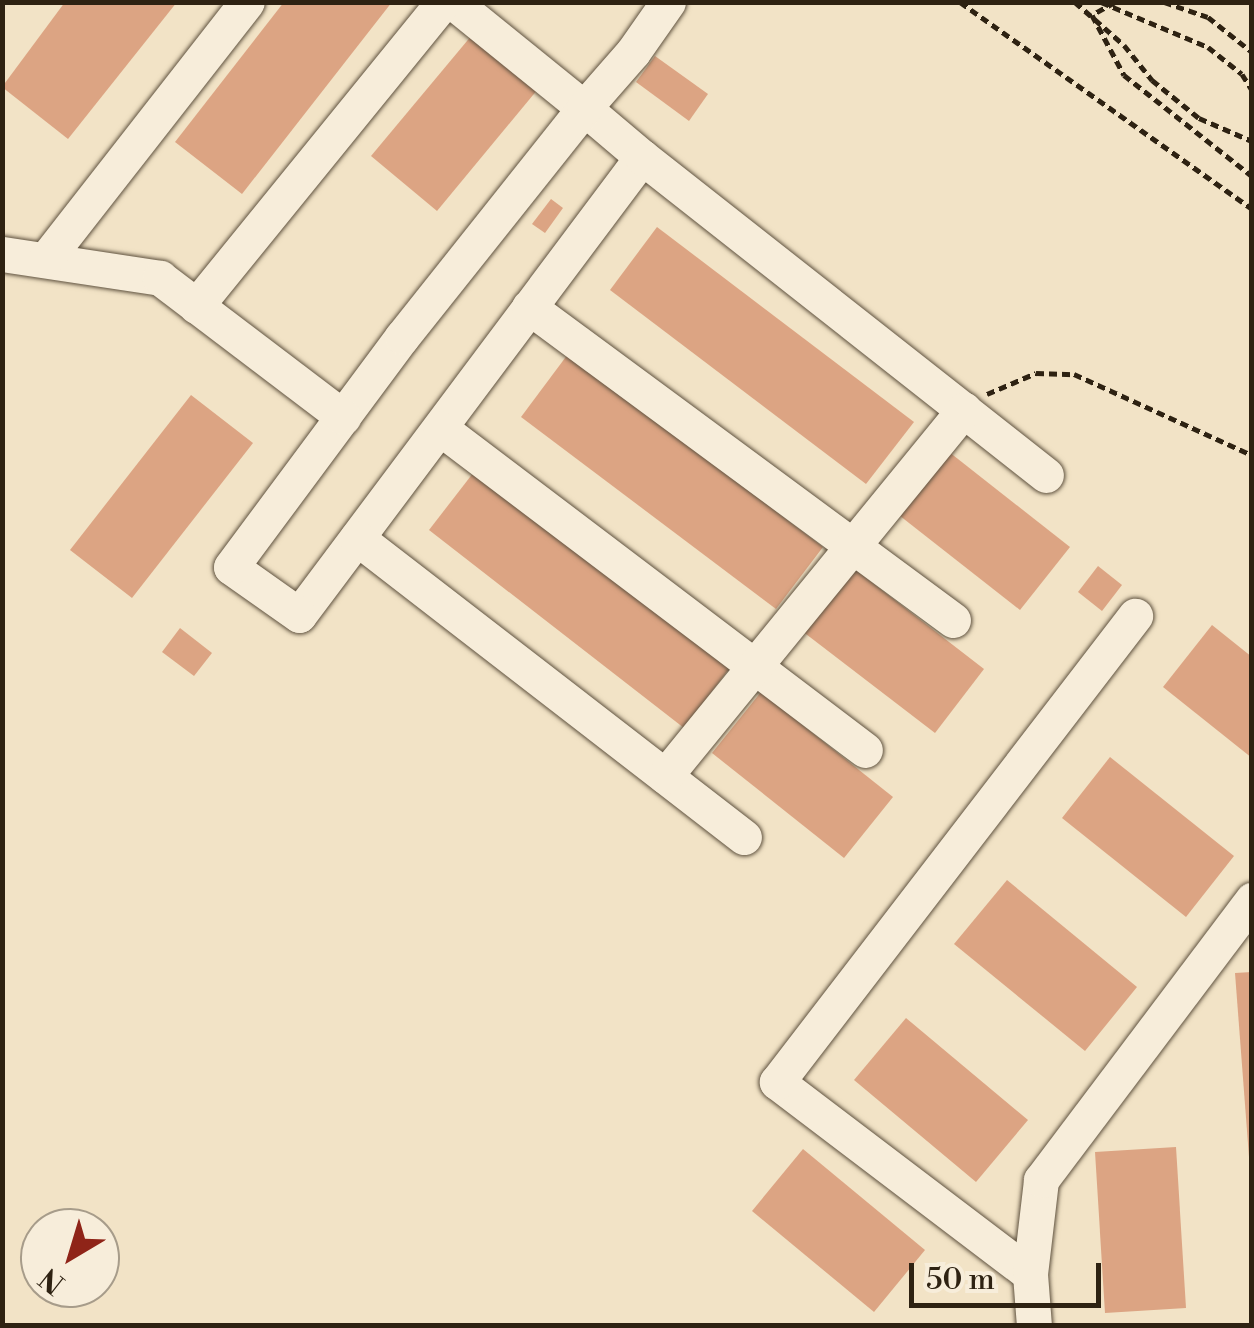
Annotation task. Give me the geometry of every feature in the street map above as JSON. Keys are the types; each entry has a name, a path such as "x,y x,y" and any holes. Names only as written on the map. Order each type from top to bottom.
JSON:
{"street":[{"path":"46,259 248,2"},
{"path":"196,306 442,2"},
{"path":"452,2 1046,475"},
{"path":"642,157 300,615 230,567 668,2"},
{"path":"2,254 160,278 343,417"},
{"path":"530,308 952,620"},
{"path":"665,776 964,410"},
{"path":"440,428 865,750"},
{"path":"357,538 744,836"},
{"path":"1030,1274 777,1082 1135,616"},
{"path":"1034,1326 1030,1274 1041,1180 1252,900"}],"path":[{"path":"758,2 791,2"},
{"path":"960,2 1252,209"},
{"path":"1075,2 1152,80 1199,118 1252,141"},
{"path":"1101,2 1208,47 1242,74 1252,90"},
{"path":"1164,2 1208,17 1252,52"},
{"path":"1092,16 1112,4"},
{"path":"1092,16 1124,76 1252,176"},
{"path":"964,410 1019,379 1064,372 1252,455"}],"building":[{"path":"65,2 177,2 68,139 2,87"},
{"path":"284,2 392,2 242,194 175,142"},
{"path":"472,35 538,89 437,211 371,156"},
{"path":"655,56 708,94 689,121 636,82"},
{"path":"551,199 563,208 545,233 532,224"},
{"path":"657,227 914,422 866,484 610,290"},
{"path":"568,354 823,547 776,609 521,417"},
{"path":"191,395 253,443 132,598 70,550"},
{"path":"944,448 1070,547 1020,610 895,512"},
{"path":"477,468 732,665 684,728 429,530"},
{"path":"1098,566 1122,585 1102,611 1078,592"},
{"path":"852,567 984,669 935,733 802,631"},
{"path":"1212,625 1252,657 1252,758 1163,687"},
{"path":"180,628 212,653 194,676 162,652"},
{"path":"761,692 893,797 844,858 712,753"},
{"path":"1110,757 1234,856 1186,917 1062,818"},
{"path":"1007,880 1137,987 1085,1051 954,944"},
{"path":"1252,972 1252,1157 1249,1157 1235,973"},
{"path":"906,1018 1028,1120 976,1182 854,1080"},
{"path":"1176,1147 1186,1308 1105,1313 1095,1152"},
{"path":"803,1149 925,1250 874,1312 752,1211"}]}
